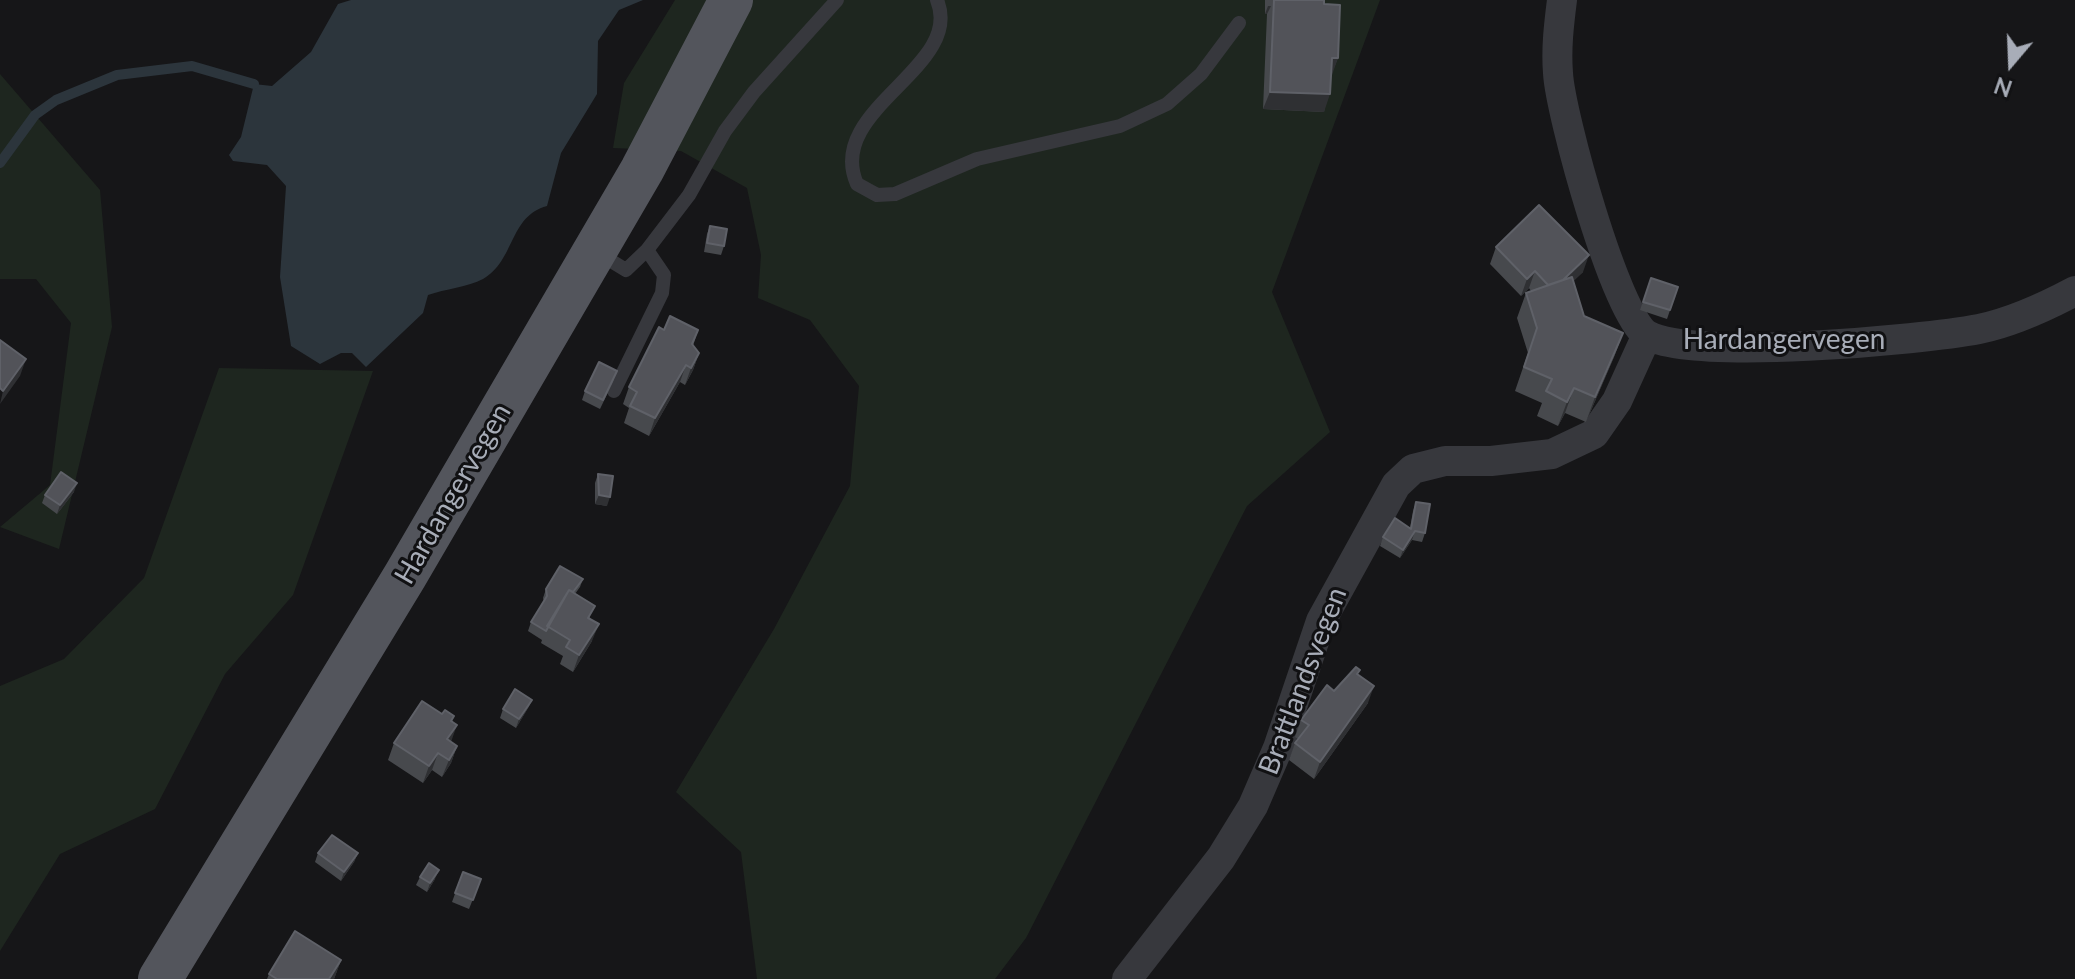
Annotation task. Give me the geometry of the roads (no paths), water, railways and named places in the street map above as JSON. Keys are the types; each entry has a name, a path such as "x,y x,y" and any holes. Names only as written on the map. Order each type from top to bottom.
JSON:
{"main road":[{"name":"Hardangervegen","path":"160,979 405,576 649,157 731,0"}],"street":[{"name":"Hardangervegen","path":"1562,0 1558,75 1567,122 1615,284 1631,319 1647,335 1693,346 1802,345 1908,339 1981,329 2035,311 2075,291"},
{"name":"Brattlandsvegen","path":"1127,979 1221,858 1253,806 1278,748 1321,621 1396,485 1413,469 1424,466 1445,461 1491,461 1552,454 1594,434 1617,401 1647,335"}],"lane":[{"path":"594,251 626,270 647,250 689,195 725,131 754,92 837,0"},
{"path":"937,0 939,18 931,46 873,114 852,147 850,162 857,184 877,195 914,188 977,159 1120,126 1167,104 1201,74 1239,23"},
{"path":"614,391 662,293 664,275 647,250"}],"waterway":[{"path":"0,163 35,115 56,100 117,75 192,66 254,84"}]}
